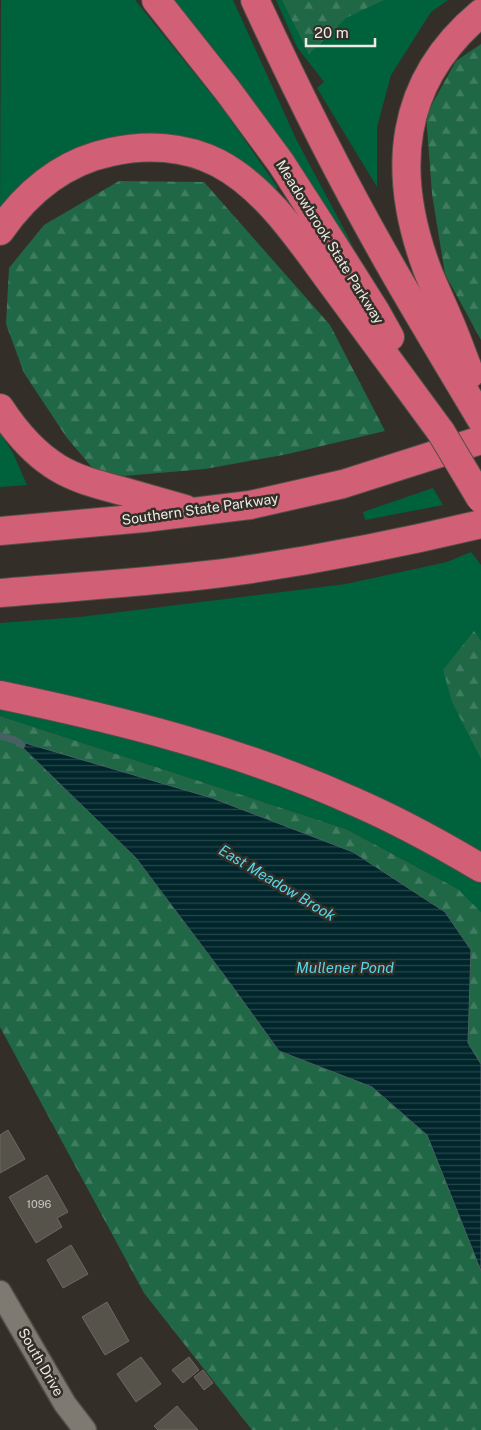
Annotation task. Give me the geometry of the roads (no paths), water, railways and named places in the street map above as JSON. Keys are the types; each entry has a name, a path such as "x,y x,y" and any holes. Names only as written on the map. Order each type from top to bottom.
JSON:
{"highway":[{"name":"Meadowbrook State Parkway","path":"156,0 228,91 281,163 376,312 441,432 481,499"},
{"path":"255,0 317,127 385,255 438,323 481,404"},
{"path":"481,13 450,42 424,81 407,142 407,185 411,212 426,267 438,323 481,419"},
{"path":"0,231 24,200 43,183 63,169 103,154 146,147 170,148 202,156 218,163 250,185 284,221 441,432"},
{"path":"0,408 24,441 57,468 77,478 98,485 198,512"},
{"path":"391,470 481,426"},
{"name":"Southern State Parkway","path":"0,531 198,512 250,505 300,495 391,470 481,440"},
{"path":"0,593 244,570 392,545 481,524"},
{"path":"0,695 136,726 188,740 246,759 352,800 398,822 481,868"}],"street":[{"name":"South Drive","path":"0,1292 65,1404 85,1430"}],"water":[{"name":"Mullener Pond","path":"15,740 212,798 353,852 445,912 471,950 468,1043 481,1064 481,1271 427,1135 372,1087 279,1051 136,858"}],"waterway":[{"name":"East Meadow Brook","path":"0,736 15,740 22,745"}]}
